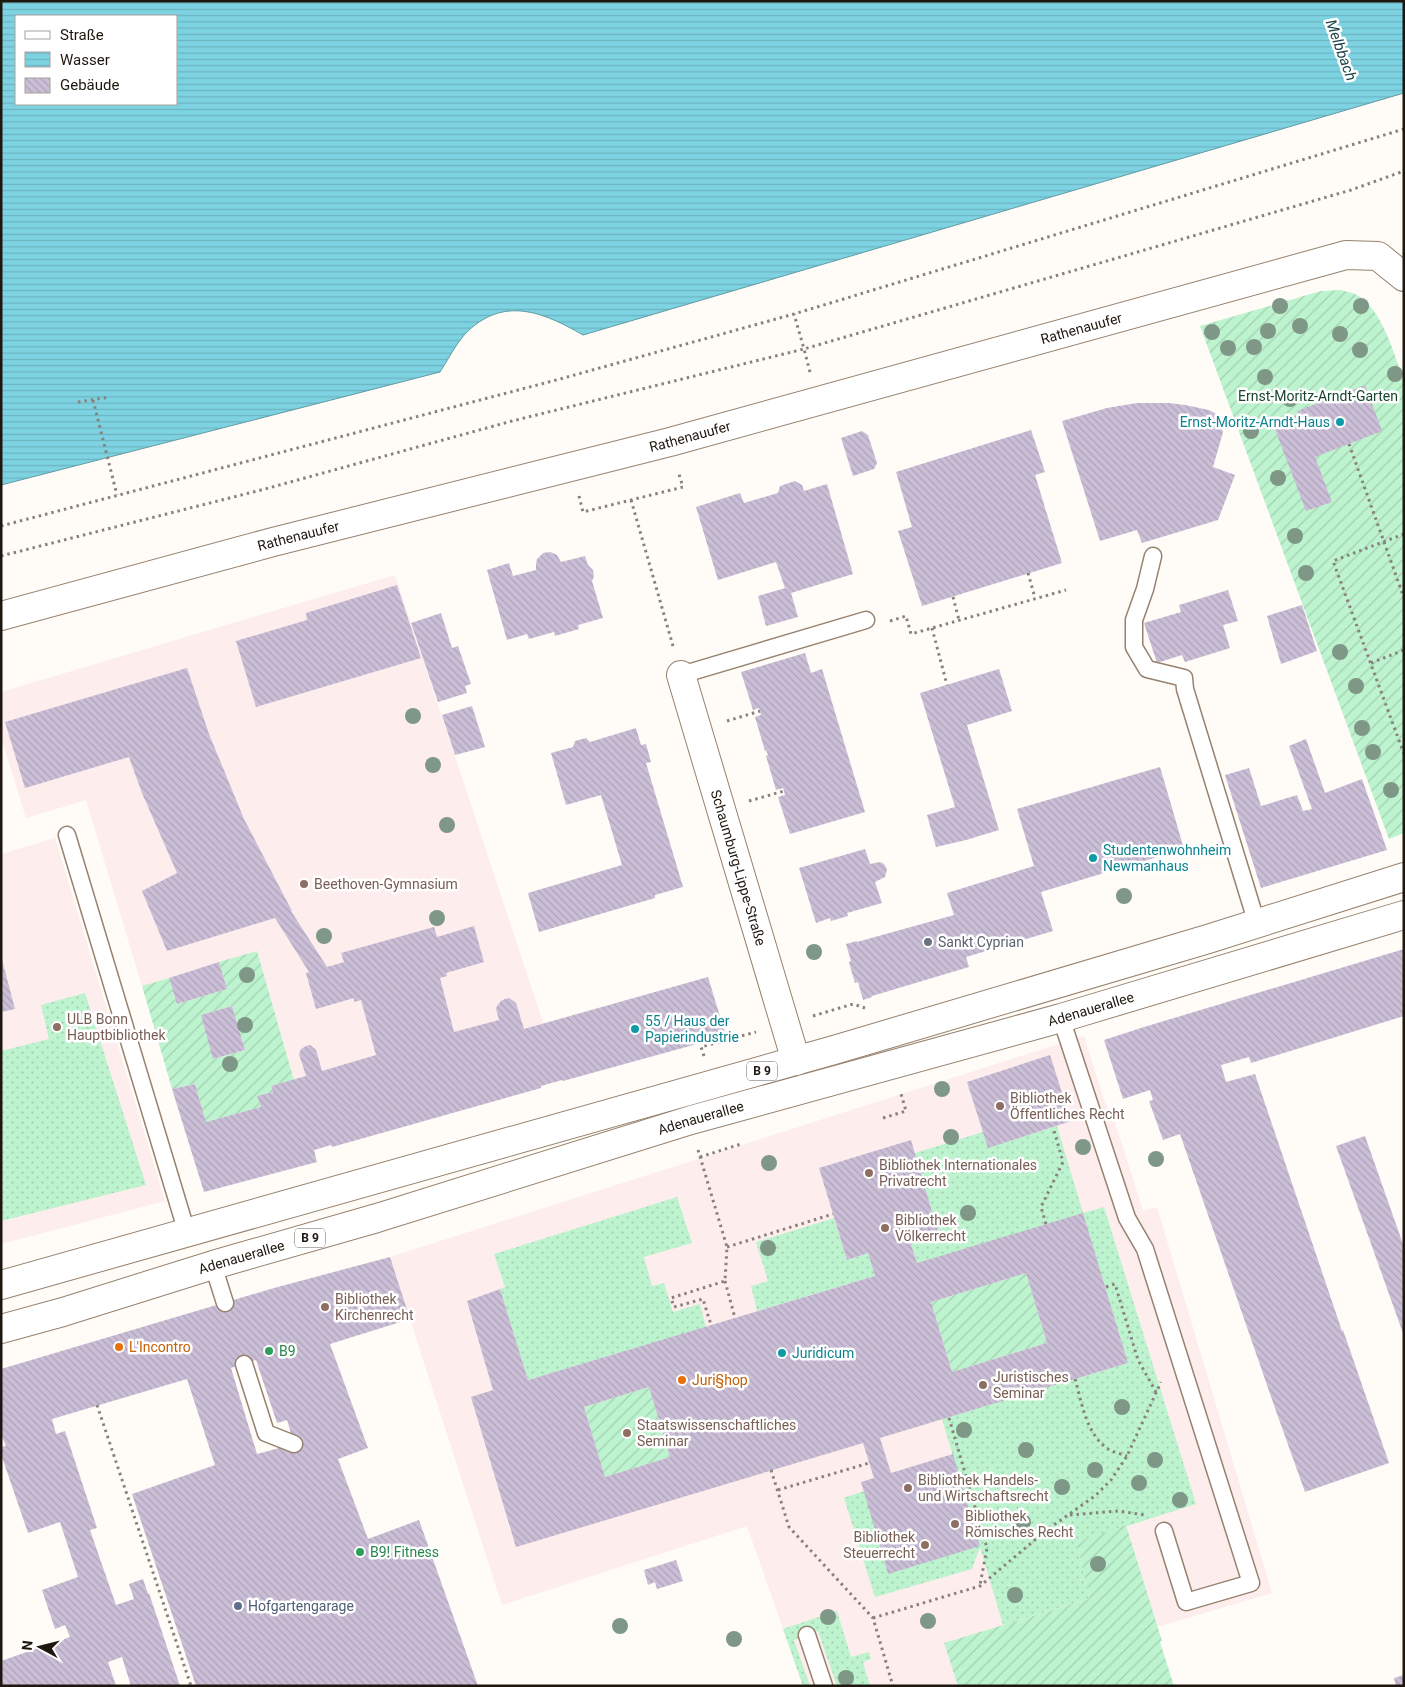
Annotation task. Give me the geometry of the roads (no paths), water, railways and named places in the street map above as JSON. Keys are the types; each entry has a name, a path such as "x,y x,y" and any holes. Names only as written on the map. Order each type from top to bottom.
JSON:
{"main road":[{"name":"Rathenauufer","path":"1,616 273,542 670,442 1346,255 1378,256 1404,277"},
{"name":"Schaumburg-Lippe-Straße","path":"681,675 796,1062"},
{"name":"Adenauerallee","path":"1,1285 796,1062 1258,924 1404,877"},
{"name":"Adenauerallee","path":"1,1329 377,1218 691,1120 1061,1018 1404,915"}],"lane":[{"path":"1153,556 1145,589 1134,620 1134,648 1147,669 1184,678 1185,688 1258,924"},
{"path":"681,675 866,620"},
{"path":"67,835 187,1233"},
{"path":"1061,1018 1127,1218 1144,1249 1251,1583 1186,1602 1164,1531"},
{"path":"213,1265 225,1303"},
{"path":"244,1364 266,1434 294,1444"},
{"path":"807,1635 824,1686"}],"water":[{"name":"Melbbach","path":"1,1 1404,1 1404,93 583,335 538,314 508,311 494,314 479,322 465,334 440,372 1,485"}],"place":[{"name":"Ernst-Moritz-Arndt-Haus","path":"1340,422"},
{"name":"Studentenwohnheim Newmanhaus","path":"1093,858"},
{"name":"Beethoven-Gymnasium","path":"304,884"},
{"name":"Sankt Cyprian","path":"928,942"},
{"name":"ULB Bonn Hauptbibliothek","path":"57,1027"},
{"name":"55 / Haus der Papierindustrie","path":"635,1029"},
{"name":"Bibliothek Öffentliches Recht","path":"1000,1106"},
{"name":"Bibliothek Internationales Privatrecht","path":"869,1173"},
{"name":"Bibliothek Völkerrecht","path":"885,1228"},
{"name":"Bibliothek Kirchenrecht","path":"325,1307"},
{"name":"L'Incontro","path":"119,1347"},
{"name":"B9","path":"269,1351"},
{"name":"Juridicum","path":"782,1353"},
{"name":"Juri§hop","path":"682,1380"},
{"name":"Juristisches Seminar","path":"983,1385"},
{"name":"Staatswissenschaftliches Seminar","path":"627,1433"},
{"name":"Bibliothek Handels- und Wirtschaftsrecht","path":"908,1488"},
{"name":"Bibliothek Römisches Recht","path":"955,1524"},
{"name":"Bibliothek Steuerrecht","path":"925,1545"},
{"name":"B9! Fitness","path":"360,1552"},
{"name":"Hofgartengarage","path":"238,1606"}],"park label":[{"name":"Ernst-Moritz-Arndt-Garten","path":"1318,396"}]}
